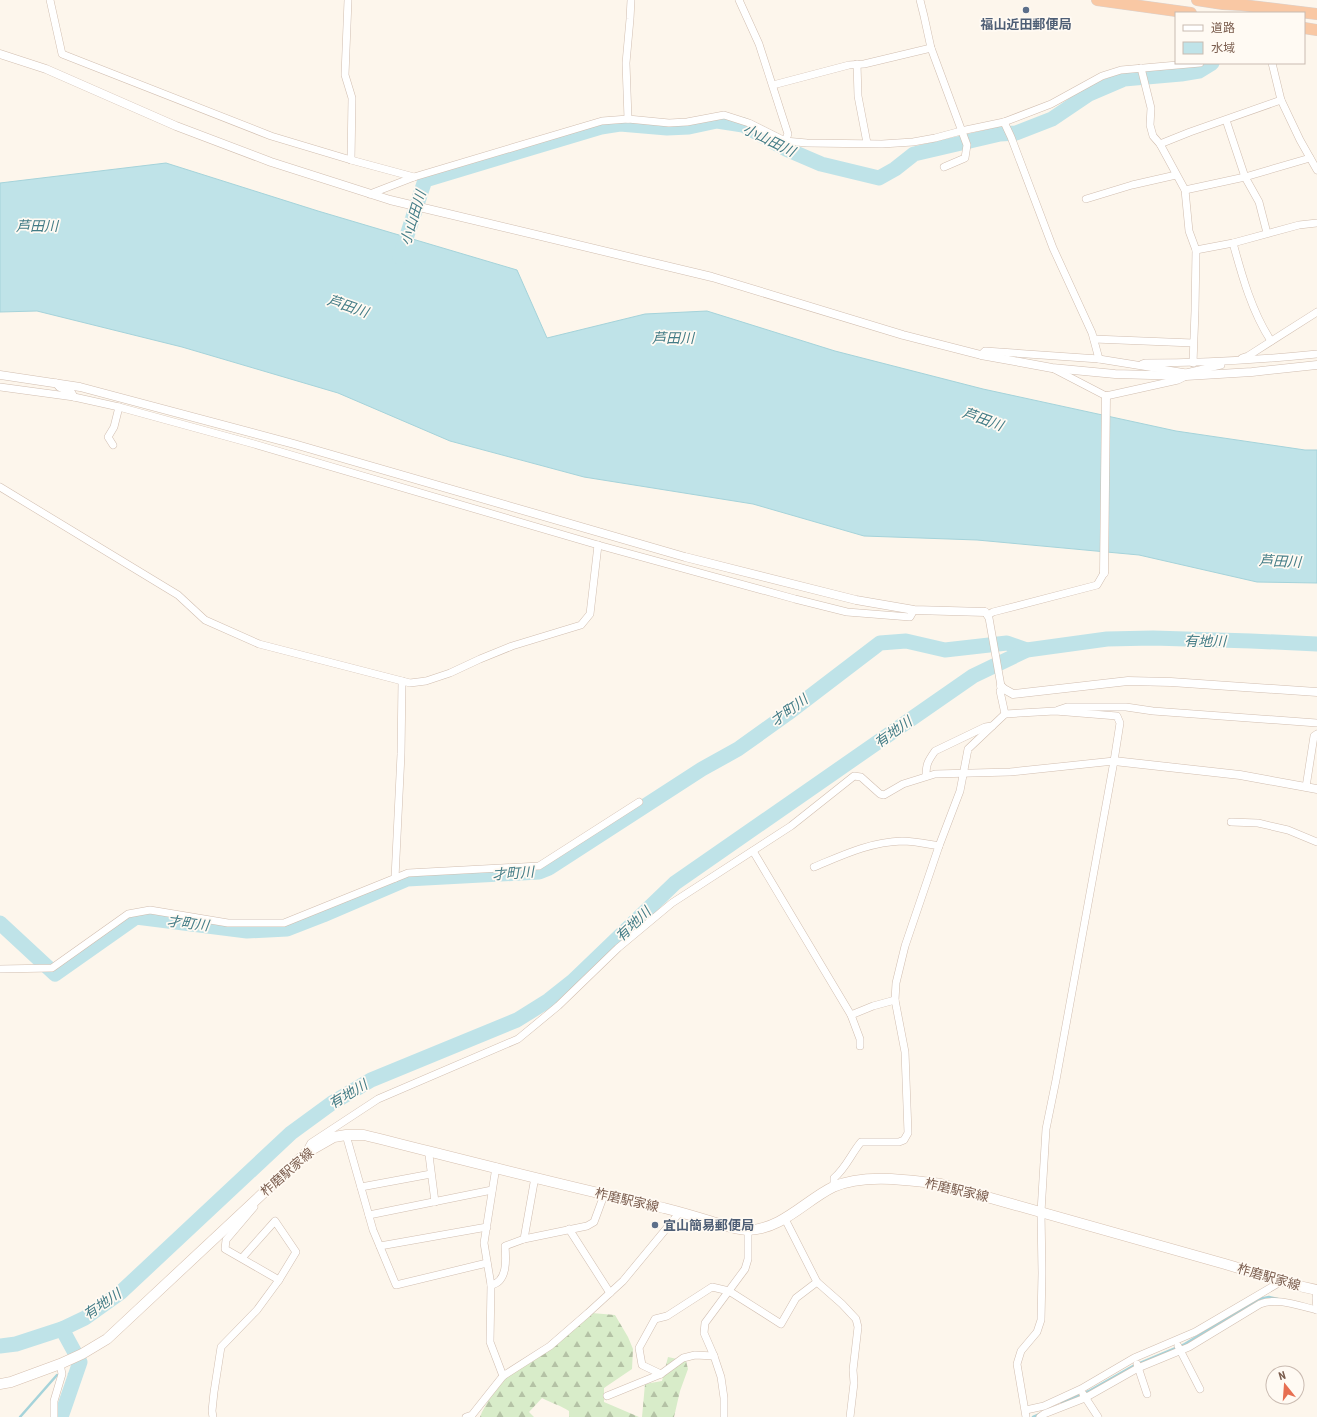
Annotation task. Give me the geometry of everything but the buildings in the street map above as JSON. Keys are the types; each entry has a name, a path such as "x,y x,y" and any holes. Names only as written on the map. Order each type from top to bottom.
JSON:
{"highway":[{"path":"1097,0 1184,12"},
{"path":"1197,0 1223,6 1242,5 1300,12"},
{"path":"1305,13 1317,14"},
{"path":"1305,28 1317,30"}],"main road":[{"name":"柞磨駅家線","path":"0,1384 11,1382 60,1364 78,1356 107,1339 306,1153 334,1137 346,1135 364,1135 604,1195 680,1212 732,1228 748,1230 758,1229 784,1219 834,1187 855,1180 902,1179 941,1184 1282,1280 1316,1294"}],"street":[{"path":"50,0 62,54 271,136 414,177"},
{"path":"348,0 345,75 352,98 351,160"},
{"path":"628,119 626,63 631,0"},
{"path":"739,0 759,44 773,85 788,134 785,141"},
{"path":"920,0 931,48 967,145 965,158 944,167"},
{"path":"773,85 849,65 864,64 931,48"},
{"path":"0,54 46,69 176,126 271,162 370,194 712,277 903,335 981,355 1052,368 1115,374 1186,375 1252,372 1317,365"},
{"path":"857,64 858,96 868,143"},
{"path":"370,194 414,177 602,121 628,119 669,123 686,122 724,115 749,123 785,141 807,143 912,142 962,134 1004,122 1051,104 1102,76 1121,70 1141,70 1192,64"},
{"path":"1272,64 1281,100 1300,140 1317,170"},
{"path":"1141,70 1151,108 1150,125 1154,136 1160,144 1185,190 1190,231 1196,250 1196,311 1193,363"},
{"path":"1160,144 1281,100"},
{"path":"1226,120 1245,177 1259,202 1267,233"},
{"path":"1004,122 1010,133 1053,248 1094,339 1099,359"},
{"path":"1185,190 1245,177 1310,158"},
{"path":"1086,199 1132,185 1176,175"},
{"path":"1196,250 1233,243 1299,225 1317,223"},
{"path":"1233,243 1241,274 1264,330 1271,341"},
{"path":"1052,368 1106,396 1178,380 1186,375 1248,356 1317,312"},
{"path":"1094,339 1193,343"},
{"path":"981,355 985,351 1099,359 1186,375"},
{"path":"1138,366 1145,363 1234,361 1317,354"},
{"path":"0,376 80,387 294,444 685,557 856,600 914,610 987,615 993,612 1097,585 1104,573 1106,396"},
{"path":"56,383 59,387 72,393 74,398"},
{"path":"0,387 74,398 119,407 254,444 598,546 847,612 910,617 914,610"},
{"path":"113,445 108,437 114,427 119,407"},
{"path":"0,487 178,595 205,620 259,644 410,683 432,679 450,673 512,646 581,625 590,614 598,546"},
{"path":"987,615 1002,687 1000,691 1005,714"},
{"path":"395,878 401,754 402,681"},
{"path":"1002,687 1013,694 1128,681 1171,682 1317,692"},
{"path":"1055,712 1066,708 1126,707 1153,711 1317,723"},
{"path":"834,1187 834,1178 843,1170 852,1152 861,1142 899,1142 904,1140 908,1132 905,1052 895,1000 896,983 905,946 938,846 960,791 968,749 1005,714 1055,712 1116,716 1120,723 1114,761 1046,1129 1041,1212 1041,1320 1037,1332 1021,1351 1017,1364 1026,1414 1082,1389 1134,1358 1195,1332 1282,1280"},
{"path":"926,776 926,766 935,751 985,727 992,726"},
{"path":"1306,787 1314,736 1317,734"},
{"path":"306,1153 311,1143 378,1099 518,1039 558,1006 618,948 672,903 791,826 854,776 861,778 880,794 884,795 903,784 935,774 1010,772 1114,761 1240,775 1306,787 1317,791"},
{"path":"0,969 52,968 128,914 150,910 228,924 284,923 408,873 539,866 639,802"},
{"path":"1231,822 1258,823 1288,830 1317,842"},
{"path":"814,867 859,849 883,843 904,841 938,846"},
{"path":"753,851 850,1016 860,1039 860,1046"},
{"path":"850,1016 873,1006 895,1000"},
{"path":"346,1135 369,1215 396,1285 487,1263"},
{"path":"430,1151 429,1155 435,1202"},
{"path":"496,1167 484,1243 491,1285 490,1342 503,1376"},
{"path":"361,1187 431,1174"},
{"path":"524,1239 535,1177"},
{"path":"369,1215 492,1190"},
{"path":"491,1285 495,1284 506,1268 505,1246 524,1239 587,1226 594,1222 604,1195"},
{"path":"259,1197 259,1201 226,1240 225,1249 279,1280"},
{"path":"466,1417 472,1416 503,1376 550,1346 610,1294 623,1281 642,1256 680,1212"},
{"path":"784,1219 816,1282 842,1304 856,1319 858,1327 850,1417"},
{"path":"213,1417 212,1411 214,1392 221,1347 257,1310 279,1280 296,1252 275,1221 242,1258"},
{"path":"380,1246 487,1227"},
{"path":"569,1229 610,1294"},
{"path":"724,1417 724,1398 720,1377 714,1356 704,1333 705,1323 745,1268 748,1259 748,1230"},
{"path":"661,1374 642,1365 639,1348 655,1319 666,1316 712,1287 729,1291 781,1324 796,1298 816,1282"},
{"path":"1040,1417 1044,1414 1085,1398 1138,1368 1189,1347 1266,1301 1317,1310 1316,1294"},
{"path":"1176,1341 1200,1389"},
{"path":"607,1396 661,1374 683,1358 695,1354 714,1356"},
{"path":"1134,1358 1147,1394"},
{"path":"54,1417 54,1401 62,1374 60,1364"},
{"path":"1082,1389 1085,1398 1098,1417"}],"green space":[{"path":"592,1313 615,1315 633,1349 632,1369 604,1388 604,1402 639,1417 569,1417 569,1411 542,1398 529,1412 534,1417 480,1417 492,1394 507,1376"},
{"path":"668,1357 686,1361 688,1369 680,1391 674,1417 642,1417 645,1384 662,1381"}],"water":[{"name":"芦田川","path":"166,163 318,211 517,270 547,338 645,314 707,311 835,351 983,389 1176,431 1305,450 1317,450 1317,583 1257,582 1139,555 977,540 864,536 753,504 584,477 450,441 338,393 182,347 37,311 0,312 0,183"}],"waterway":[{"name":"小山田川","path":"400,257 425,180 601,127 620,124 667,128 689,127 717,121 743,125 786,149 821,164 879,178 895,169 914,154 1000,134 1016,133 1052,119 1089,94 1124,79 1199,71 1210,64"},
{"name":"有地川","path":"0,1346 16,1344 62,1329 85,1318 120,1293 291,1133 332,1103 371,1080 517,1020 549,1000 573,981 675,883 973,676 1027,650 1107,639 1153,638 1317,644"},
{"name":"才町川","path":"0,923 55,974 136,917 247,931 287,929 407,879 539,872 549,868 702,769 738,749 787,714 880,643 906,641 945,650 1007,643 1027,650"},
{"path":"1062,1403 1089,1391 1133,1366 1183,1345 1259,1299 1269,1297 1278,1299"},
{"path":"61,1417 80,1362 62,1329"},
{"path":"69,1374 75,1376"},
{"path":"20,1417 57,1375"},
{"path":"1033,1417 1040,1414"}],"place":[{"name":"福山近田郵便局","path":"1026,10"},
{"name":"宜山簡易郵便局","path":"655,1225"}]}
